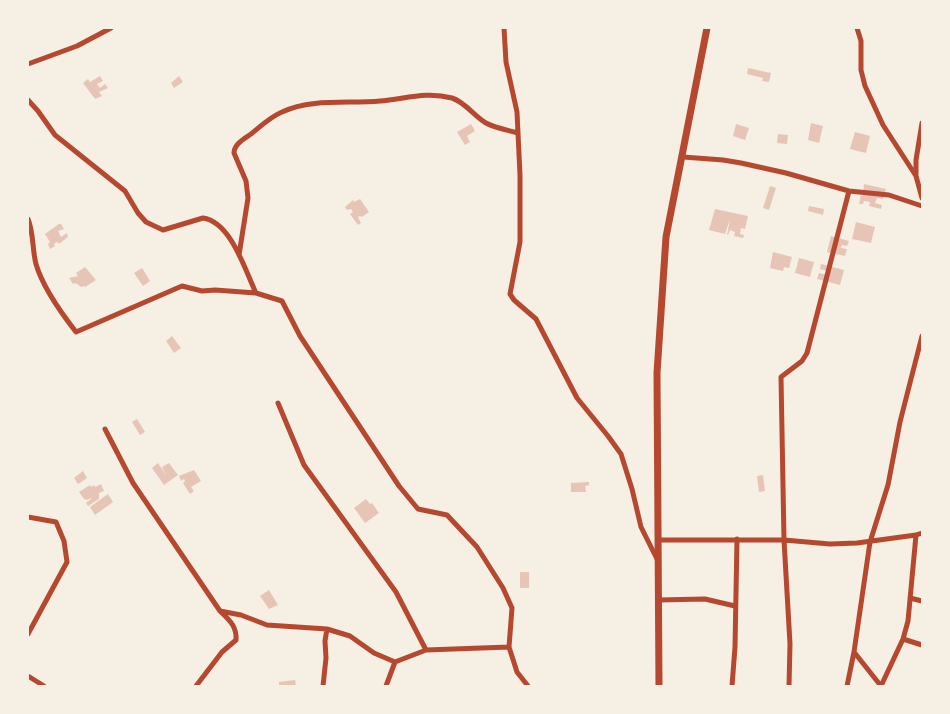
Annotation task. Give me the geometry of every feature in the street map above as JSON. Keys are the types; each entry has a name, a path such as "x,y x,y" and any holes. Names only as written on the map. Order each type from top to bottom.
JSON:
{"street":[{"path":"28,64 77,46 111,28"},
{"path":"504,28 506,62 518,112 520,242 510,294 514,300 536,319 577,398 621,454 641,527 658,562"},
{"path":"660,686 657,373 659,334 666,237 707,28"},
{"path":"857,28 861,41 862,70 865,86 883,125 916,176"},
{"path":"239,255 248,190 234,149 239,143 281,112 316,103 358,103 417,95 433,96 452,98 485,123 518,134"},
{"path":"28,100 55,135 125,191 138,213 146,222 163,230 196,218 208,218 224,230 239,255 256,292"},
{"path":"922,122 916,160 916,176 922,198"},
{"path":"682,157 741,163 786,173 849,191 889,195 922,206"},
{"path":"789,686 790,644 784,540 781,377 802,361 807,353 849,191"},
{"path":"28,219 32,230 34,254 39,271 56,303 76,332 182,286 202,291 256,292 282,301 300,336 399,486 418,509 447,515 477,547 503,588 512,608 509,647 517,672 528,686"},
{"path":"847,686 854,652 870,542 888,484 900,422 922,336"},
{"path":"278,403 304,465 396,592 426,650"},
{"path":"104,429 134,483 236,631 236,640 222,652 196,686"},
{"path":"28,517 56,522 64,541 67,562 28,634"},
{"path":"658,540 784,540 830,544 870,542 922,533"},
{"path":"854,652 881,686 903,639 908,621 916,535"},
{"path":"732,686 737,540"},
{"path":"910,598 922,601"},
{"path":"658,600 705,599 735,606"},
{"path":"220,610 242,615 267,625 327,629 350,636 374,653 395,662 426,650 509,647"},
{"path":"323,686 327,629"},
{"path":"903,639 922,646"},
{"path":"386,686 395,662"},
{"path":"28,676 44,686"}],"building":[{"path":"748,68 771,73 769,82 762,81 763,78 747,74"},
{"path":"100,76 103,81 97,84 100,88 105,84 108,88 99,92 102,96 95,99 83,83 88,79 90,82"},
{"path":"179,76 183,82 174,88 171,83"},
{"path":"811,123 823,126 819,143 808,140"},
{"path":"471,124 475,131 467,136 470,142 465,145 457,132"},
{"path":"736,124 749,128 745,140 733,136"},
{"path":"855,132 870,136 866,153 850,149"},
{"path":"778,134 788,135 787,144 777,143"},
{"path":"864,184 886,189 883,199 877,198 875,203 882,205 881,209 869,206 870,202 864,201 863,204 859,204 861,195 863,196"},
{"path":"770,186 776,188 769,210 763,208"},
{"path":"360,199 369,212 362,217 358,217 361,223 358,225 350,214 353,212 351,209 347,210 345,207 353,200 354,202"},
{"path":"809,206 824,209 823,215 808,211"},
{"path":"715,209 748,216 745,229 741,228 740,234 744,235 743,238 734,236 735,232 730,230 727,235 730,219 725,234 709,230"},
{"path":"856,222 875,227 871,243 852,239"},
{"path":"59,224 64,229 58,231 61,237 67,233 68,237 59,244 58,242 55,243 55,246 50,249 48,244 50,242 45,234"},
{"path":"831,236 849,241 847,246 842,245 841,248 847,249 845,256 827,252"},
{"path":"773,252 792,257 789,268 784,267 783,271 770,268"},
{"path":"799,258 814,262 810,277 795,273"},
{"path":"821,264 844,270 840,285 817,279 819,273 827,275 828,271 820,269"},
{"path":"85,267 96,280 85,287 81,287 76,283 73,284 69,278 78,276 76,273"},
{"path":"142,268 150,281 143,286 134,273"},
{"path":"172,336 181,348 174,353 166,341"},
{"path":"137,419 145,432 140,435 132,422"},
{"path":"158,463 166,475 162,467 169,463 178,475 164,485 152,468"},
{"path":"194,470 201,481 191,487 194,491 190,494 183,483 184,479 181,481 179,476"},
{"path":"83,471 87,478 78,484 74,478"},
{"path":"763,475 765,491 759,492 757,476"},
{"path":"589,482 589,485 585,486 586,492 571,492 571,483"},
{"path":"101,484 104,491 99,493 99,499 88,506 86,503 91,498 84,499 79,492 90,485 95,487"},
{"path":"108,494 113,502 95,515 90,507"},
{"path":"366,499 370,504 372,503 379,513 365,523 354,508"},
{"path":"520,572 529,572 529,588 520,588"},
{"path":"269,590 278,605 269,609 260,596"},
{"path":"295,680 296,686 279,686 279,682"}]}
